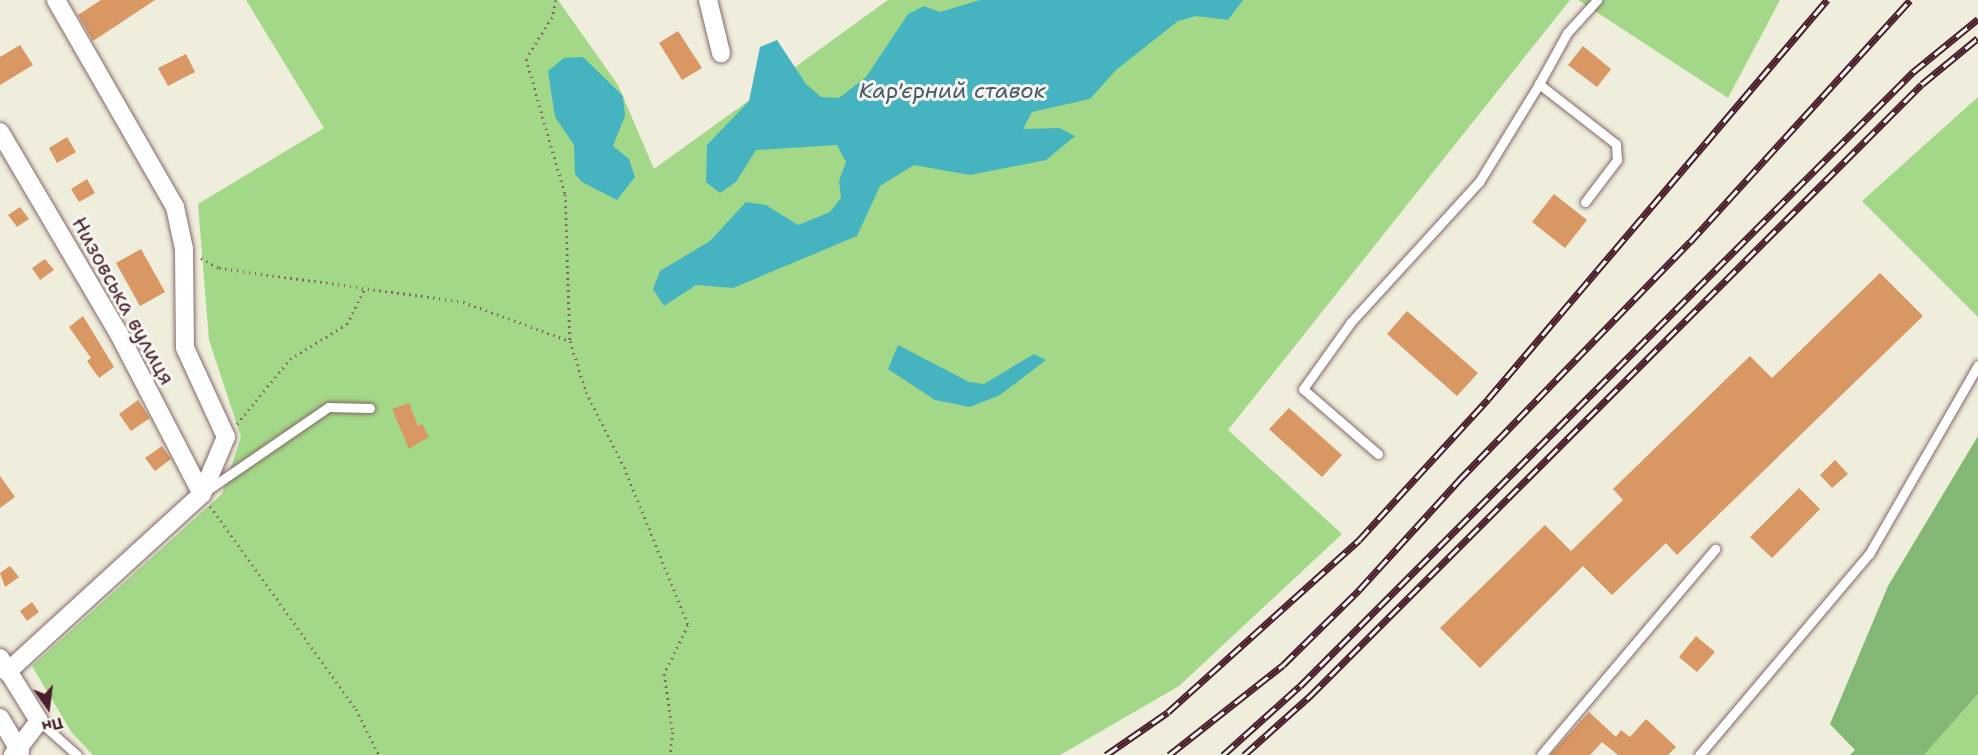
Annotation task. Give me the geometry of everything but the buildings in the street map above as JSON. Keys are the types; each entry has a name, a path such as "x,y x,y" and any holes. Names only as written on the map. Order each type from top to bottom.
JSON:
{"street":[{"path":"0,718 17,753 39,721 4,665 202,494 226,437 185,348 184,249 176,207 56,0"},
{"path":"708,0 721,53"},
{"name":"Низовська вулиця","path":"0,132 118,334 202,494"}],"lane":[{"path":"1378,454 1303,389 1351,322 1479,182 1539,84 1567,33 1597,0"},
{"path":"1539,84 1616,144 1617,160 1585,202"},
{"path":"1699,755 1869,554 1978,365"},
{"path":"202,494 328,407 370,408"},
{"path":"1541,755 1715,549"},
{"path":"39,721 77,755"}],"path":[{"path":"556,0 552,17 526,59 565,194 570,340 586,392 624,467 688,625 664,674 673,732 670,755"},
{"path":"184,249 219,268 366,286 463,302 570,340"},
{"path":"226,437 290,359 347,324 366,286"},
{"path":"202,494 356,709 379,755"}],"green space":[{"path":"246,0 558,0 618,85 654,169 888,0 1570,0 1228,430 1342,534 1179,686 1060,755 93,755 72,733 32,666 222,494 241,437 209,340 198,204 324,128"},
{"path":"1578,0 1780,0 1728,98"},
{"path":"1978,97 1978,317 1862,201"},
{"path":"1978,436 1978,694 1924,755 1850,755 1855,750 1830,724 1888,586"},
{"path":"1978,694 1978,755 1924,755"}],"water":[{"name":"Кар'єрний ставок","path":"980,0 1243,0 1228,20 1196,16 1178,21 1116,70 1090,99 1032,112 1023,129 1059,128 1075,136 1046,160 970,175 914,165 880,186 857,236 733,288 696,285 664,306 653,289 660,271 710,241 746,202 766,205 798,225 830,212 841,198 839,181 846,162 837,145 756,150 736,182 720,193 706,182 707,145 749,101 760,47 777,40 806,84 821,97 839,98 866,77 908,14 924,6 940,12"},
{"path":"583,57 623,96 625,116 613,146 629,159 635,177 617,200 582,182 575,174 574,145 555,117 548,71 564,58"},
{"path":"898,345 969,382 984,384 1034,354 1046,360 1000,395 970,407 935,400 888,369"}],"railway":[{"path":"1106,755 1168,712 1359,540 1488,399 1827,0"},
{"path":"1169,755 1283,665 1359,590 1459,480 1690,242 1910,0"},
{"path":"1223,755 1300,686 1913,72 1978,19"},
{"path":"1244,755 1310,696 1922,84 1978,38"}]}
